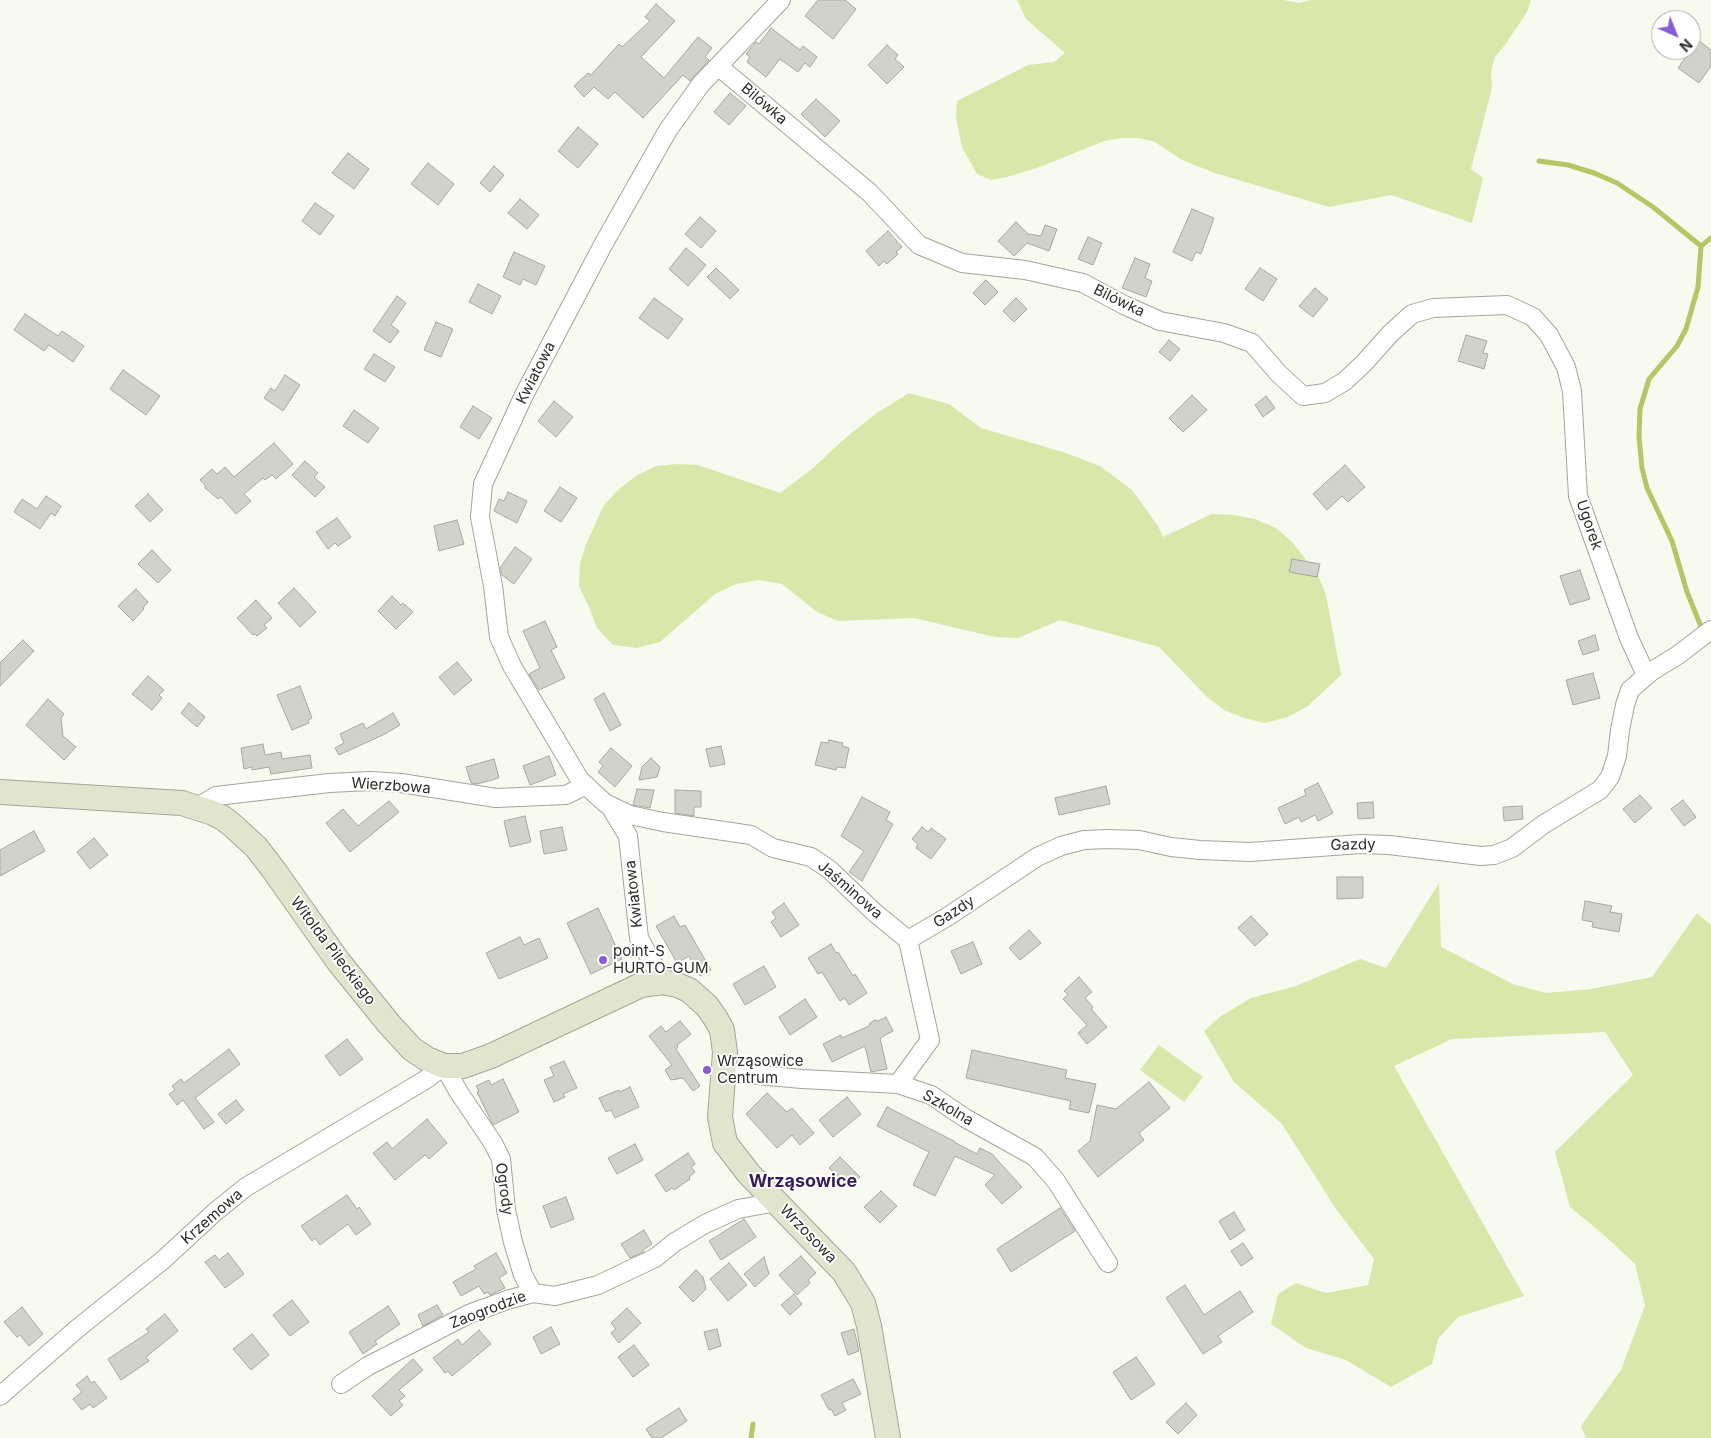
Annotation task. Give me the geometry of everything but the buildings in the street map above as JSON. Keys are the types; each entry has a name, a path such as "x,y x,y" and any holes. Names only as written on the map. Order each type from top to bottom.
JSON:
{"street":[{"name":"Kwiatowa","path":"586,785 580,780 517,674 498,637 494,586 480,517 483,484 524,395 604,243 668,130 700,84 780,0"},
{"name":"Bilówka","path":"718,66 870,193 919,245 962,263 1025,270 1083,283 1124,305 1160,320 1224,333 1252,342 1279,374 1302,396 1325,393 1345,381 1412,314 1433,308 1507,305 1533,317"},
{"name":"Ugorek","path":"1533,317 1549,335 1566,367 1572,391 1578,496 1629,638 1646,675"},
{"name":"Gazdy","path":"908,940 947,917 1037,857 1061,846 1084,840 1139,840 1171,847 1250,852 1361,844 1389,845 1481,856 1494,855 1512,848 1544,824 1600,790 1610,777 1617,756 1621,722 1630,690 1646,675 1701,639 1711,630"},
{"name":"Wierzbowa","path":"198,807 216,796 329,782 371,781 401,783 496,798 566,795 586,785"},
{"name":"Jaśminowa","path":"586,785 605,803 630,815 663,822 751,834 773,848 811,857 830,870 874,912 908,940"},
{"name":"Witolda Pileckiego","path":"0,792 163,801 182,803 213,813 232,825 256,847 338,961 389,1024 412,1049 427,1059 444,1066 463,1066 476,1062 628,990 641,985 663,982"},
{"name":"Kwiatowa","path":"610,806 628,836 639,938 663,982"},
{"path":"898,1084 930,1040 908,940"},
{"name":"Wrzosowa","path":"663,982 689,990 707,1006 722,1030 725,1041 720,1118 725,1143 736,1159 839,1266 857,1292 870,1326 888,1438"},
{"name":"Ogrody","path":"444,1066 501,1159 506,1210 523,1275 533,1293"},
{"name":"Krzemowa","path":"0,1396 78,1328 163,1260 215,1212 246,1187 425,1080 444,1066"},
{"name":"Szkolna","path":"724,1072 802,1079 898,1084 932,1096 965,1118 1035,1157 1056,1182 1108,1263"},
{"name":"Zaogrodzie","path":"341,1384 368,1366 469,1314 533,1293 555,1296 598,1285 631,1271 654,1258 704,1224 738,1209 777,1202"}],"green space":[{"path":"1017,0 1284,0 1299,3 1311,0 1531,0 1527,12 1495,57 1491,72 1492,88 1471,169 1483,178 1472,223 1391,195 1329,207 1215,173 1182,160 1155,142 1139,138 1104,141 1040,167 1007,177 991,180 977,174 962,147 956,117 957,101 1028,65 1054,62 1065,53 1026,19"},
{"path":"909,393 949,404 981,428 1063,452 1100,466 1132,490 1158,526 1163,537 1212,514 1234,515 1255,519 1276,528 1292,542 1318,575 1326,595 1341,675 1308,706 1288,717 1265,723 1244,718 1224,710 1206,696 1159,647 1060,620 1018,638 995,637 914,618 838,621 817,612 782,584 759,580 736,584 715,594 660,642 637,648 613,645 597,628 579,586 580,564 586,544 604,505 619,489 636,476 656,466 698,465 780,493 812,469 843,440 874,415"},
{"path":"1439,883 1441,947 1513,984 1546,993 1591,989 1652,977 1697,913 1711,925 1711,1438 1586,1438 1581,1426 1621,1370 1645,1306 1635,1264 1570,1207 1555,1152 1633,1075 1605,1032 1452,1039 1394,1066 1524,1296 1458,1317 1438,1339 1432,1364 1391,1387 1346,1360 1306,1348 1271,1324 1278,1294 1296,1283 1326,1293 1368,1285 1374,1259 1336,1209 1282,1124 1234,1082 1204,1031 1221,1016 1251,998 1296,986 1360,959 1386,968"},
{"path":"1159,1045 1203,1077 1184,1102 1140,1070"}],"waterway":[{"path":"1539,161 1568,165 1617,183 1653,207 1701,246"},
{"path":"1702,629 1687,592 1672,541 1647,488 1642,468 1639,437 1640,409 1649,379 1677,346 1686,329 1698,287 1701,246 1711,238"},
{"path":"751,1438 753,1424"}],"place":[{"name":"point-S HURTO-GUM","path":"603,960"},
{"name":"Wrząsowice Centrum","path":"707,1070"}],"district":[{"name":"Wrząsowice","path":"803,1182"}]}
